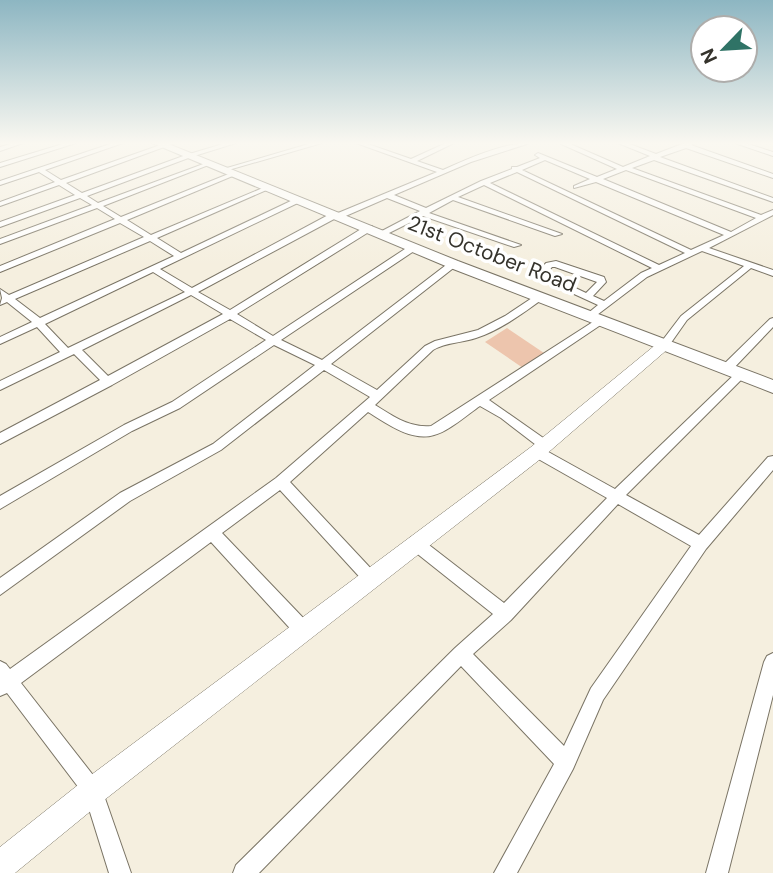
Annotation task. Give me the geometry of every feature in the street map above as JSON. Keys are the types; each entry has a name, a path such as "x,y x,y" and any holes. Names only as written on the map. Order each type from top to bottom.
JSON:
{"main road":[{"name":"21st October Road","path":"257,184 453,264 773,387"}],"street":[{"path":"0,204 57,184"},
{"path":"60,184 182,257"},
{"path":"0,225 116,184"},
{"path":"0,242 155,184"},
{"path":"0,269 122,220 202,184"},
{"path":"0,386 191,292 336,216 415,184"},
{"path":"0,439 231,314 376,231 480,184"},
{"path":"488,184 658,268"},
{"path":"547,184 691,253"},
{"path":"576,187 584,184"},
{"path":"607,184 731,235"},
{"path":"667,184 761,218"},
{"path":"729,184 773,200"},
{"path":"3,298 267,188"},
{"path":"388,195 517,245"},
{"path":"452,197 558,234"},
{"path":"0,341 300,200"},
{"path":"155,270 273,340 324,365 373,401 397,425 421,433 433,431 482,401 503,383 596,318 627,286 773,212"},
{"path":"0,503 128,428 176,405 414,247"},
{"path":"701,248 749,267 769,271 773,261"},
{"path":"0,587 125,497 217,447 453,264"},
{"path":"588,296 602,282 600,279 555,264 548,265 540,275 606,305"},
{"path":"0,866 93,791 541,448 664,345 684,318 749,267"},
{"path":"120,873 93,791 3,679 212,534 281,482 436,343 470,337 496,326 541,296"},
{"path":"3,298 38,322 108,382"},
{"path":"244,873 461,654 505,614 734,372 773,321"},
{"path":"482,401 505,415 541,448 615,497 701,544"},
{"path":"505,873 566,762 597,694 701,544 773,461"},
{"path":"281,482 371,579"},
{"path":"212,534 303,631"},
{"path":"415,543 505,614"},
{"path":"461,654 566,762"},
{"path":"718,873 773,663"}],"shaded area":[{"path":"507,328 544,353 523,368 485,342"}]}
